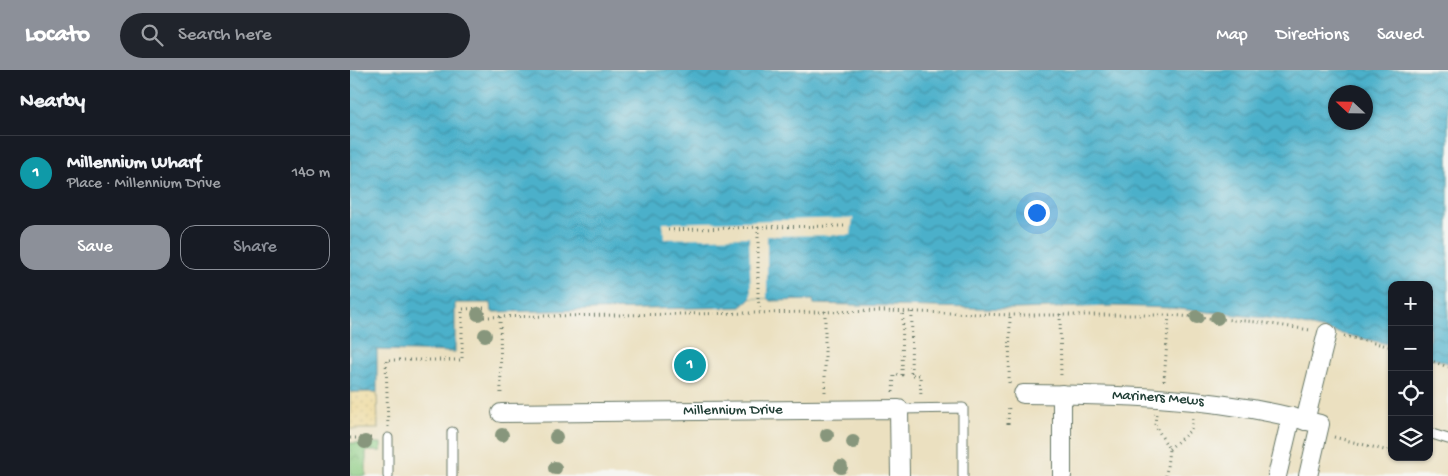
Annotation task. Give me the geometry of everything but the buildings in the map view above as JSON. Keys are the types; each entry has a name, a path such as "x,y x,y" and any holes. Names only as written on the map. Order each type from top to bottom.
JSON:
{"street":[{"path":"1277,476 1327,333"},
{"name":"Mariners Mews","path":"1014,391 1160,397 1258,409 1298,419"},
{"path":"1062,394 1062,476"},
{"name":"Millennium Drive","path":"501,413 825,409 896,403"},
{"path":"896,403 900,476"},
{"path":"1298,419 1320,424 1308,476"}],"lane":[{"path":"896,403 963,408 963,476"},
{"path":"452,432 452,476"},
{"path":"1433,434 1448,439"},
{"path":"388,438 388,476"}],"path":[{"path":"668,230 844,226"},
{"path":"758,227 758,298 760,312"},
{"path":"350,438 388,438 386,360 462,360 462,309 484,308 484,317 824,311 1010,315 1169,315 1258,322 1327,333 1388,347"},
{"path":"824,311 825,409"},
{"path":"902,375 903,312"},
{"path":"911,375 912,312"},
{"path":"1060,314 1062,394"},
{"path":"1008,424 1014,391 1010,315"},
{"path":"1166,476 1169,449 1155,426 1169,315"},
{"path":"500,317 501,413"},
{"path":"1433,361 1448,367"},
{"path":"896,403 894,375 920,375 921,398"},
{"path":"1169,449 1191,430 1196,401"},
{"path":"1318,433 1388,451"}],"sand":[{"path":"350,392 377,392 378,429 350,429"}],"green space":[{"path":"350,443 381,443 381,451 366,451 366,476 350,476"}],"water":[{"path":"350,70 1448,70 1448,363 1433,358 1433,281 1388,281 1388,344 1276,319 1170,308 1114,306 1016,309 814,304 813,300 770,301 767,298 751,298 741,307 492,312 491,303 455,303 455,352 377,350 377,392 350,392"}],"pier":[{"path":"853,218 851,235 767,236 767,298 751,298 749,237 664,239 663,223"}],"place":[{"name":"Millennium Wharf","path":"690,365"}]}
